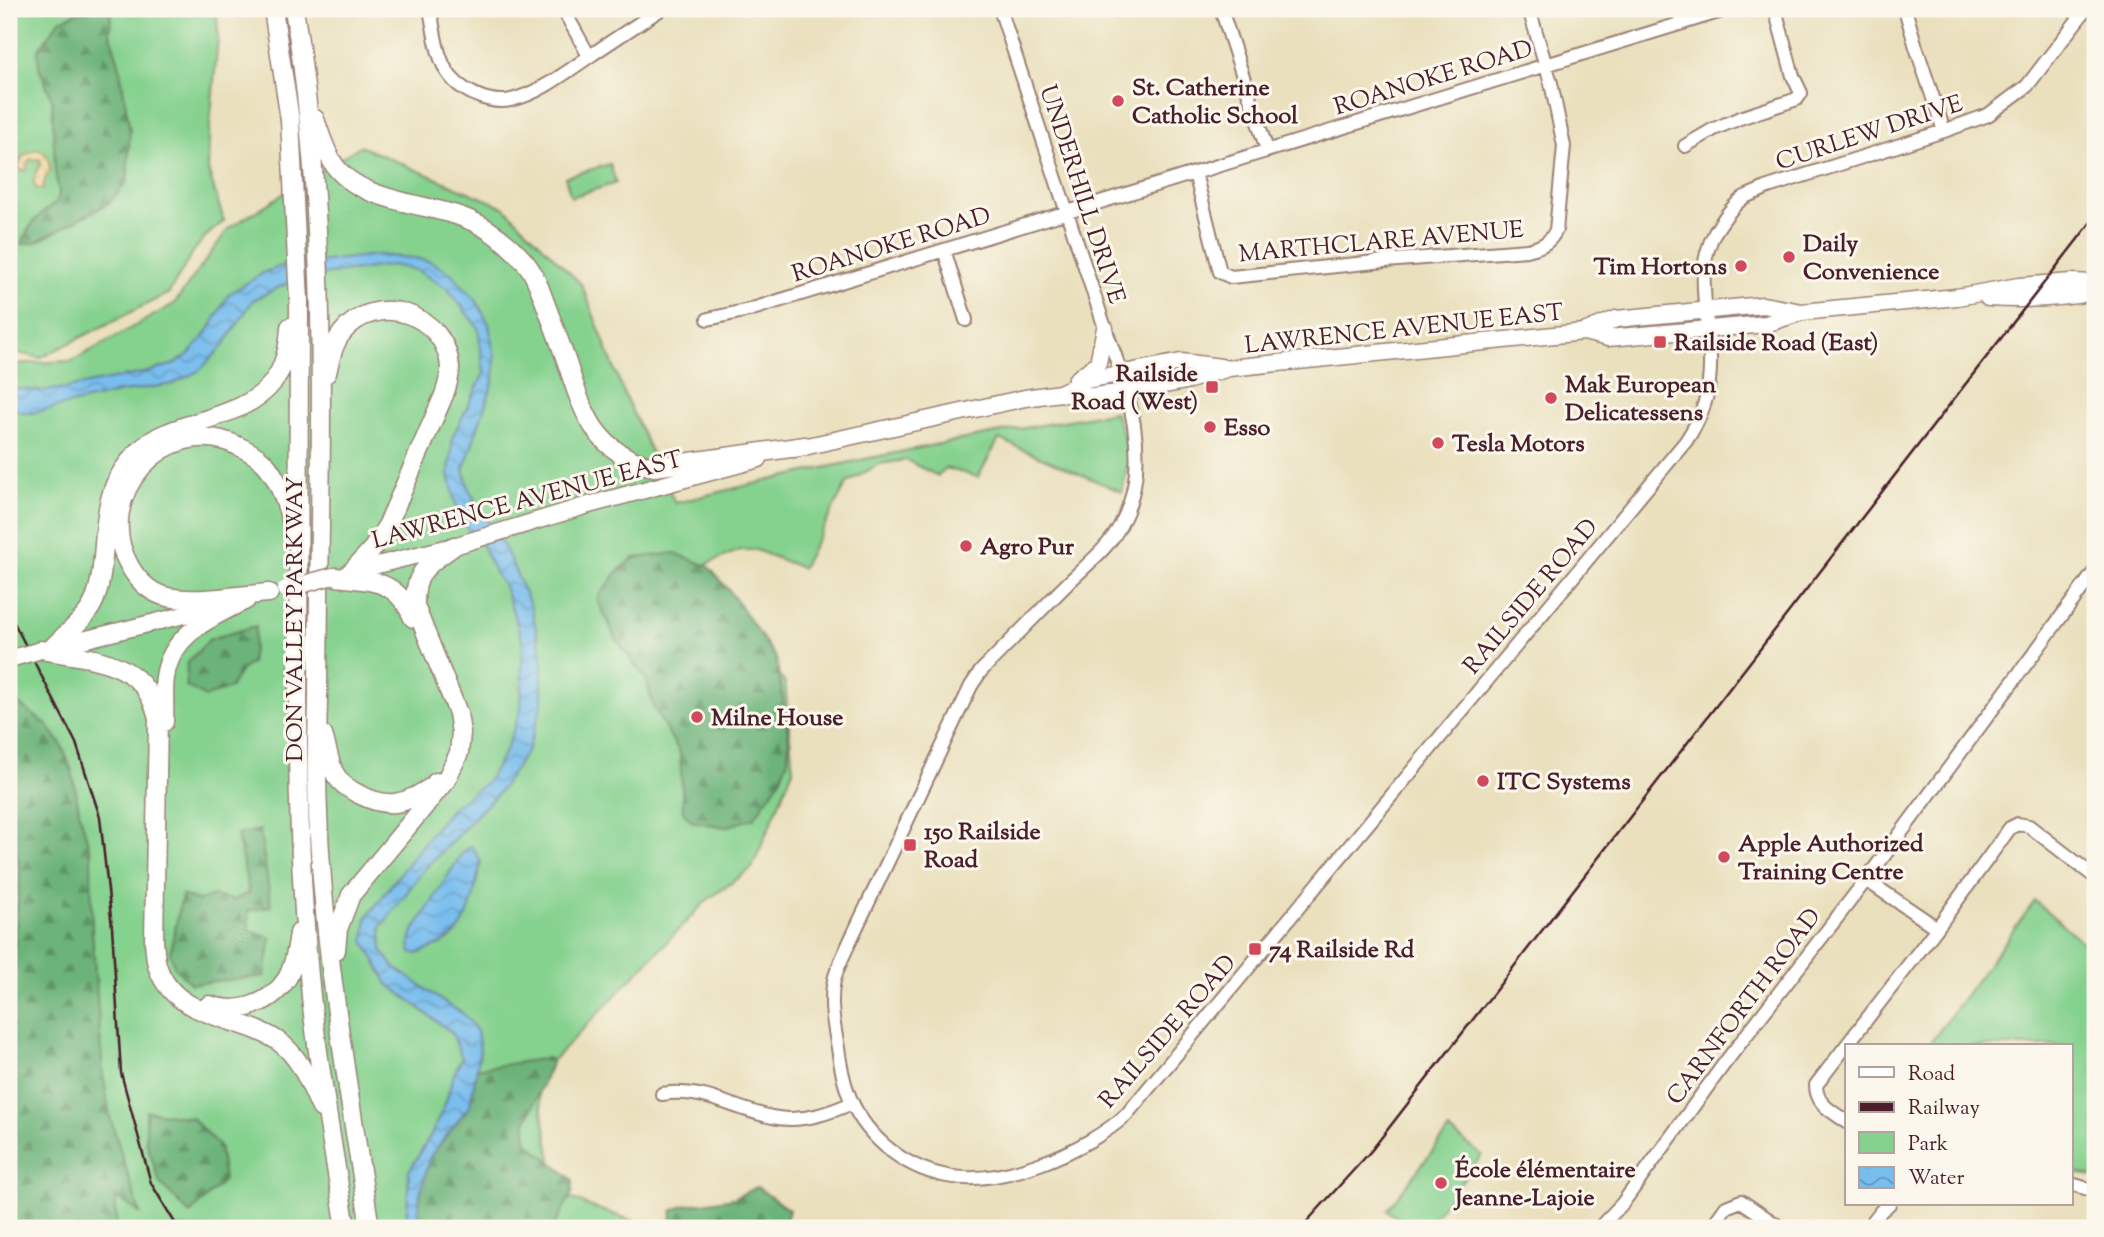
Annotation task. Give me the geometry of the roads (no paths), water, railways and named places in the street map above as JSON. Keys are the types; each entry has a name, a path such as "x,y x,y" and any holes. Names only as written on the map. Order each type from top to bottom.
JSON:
{"highway":[{"name":"DON VALLEY PARKWAY","path":"273,9 290,120 297,224 298,751 303,909 313,1010 346,1228"},
{"name":"DON VALLEY PARKWAY","path":"294,9 308,99 320,313 317,777 320,855 338,1028 370,1228"},
{"path":"308,99 334,165 351,181 376,194 460,216 500,239 525,262 540,288 581,408 596,433 616,451 654,467 805,446"},
{"path":"47,648 82,618 94,601 100,576 108,509 122,471 137,453 158,437 228,411 253,399 273,383 285,360 291,319 299,301"},
{"path":"320,404 339,335 356,320 384,311 400,311 427,323 442,341 450,368 444,395 388,524 369,553 344,573"},
{"path":"278,591 184,599 166,597 153,591 136,578 125,558 118,528 126,488 139,467 156,452 180,442 227,440 248,450 266,464 279,484 299,547"},
{"path":"333,982 338,929 351,895 446,780 459,753 461,733 458,713 415,606 415,589 427,565 454,545"},
{"path":"318,722 334,773 347,788 370,799 393,803 415,797 435,785 455,741 452,715 403,598 379,582 344,573"},
{"path":"246,600 209,618 189,632 172,654 165,679 164,948 173,982 186,994 217,1008 245,1009 266,1000 286,979 295,954 303,909"},
{"path":"47,648 95,658 121,667 138,679 149,692 155,707 158,719 154,941 158,968 167,985 179,998 192,1006 257,1030 279,1042 298,1060 329,1124"}],"main road":[{"name":"LAWRENCE AVENUE EAST","path":"1584,332 1608,338 1766,324 1802,312 1957,297 2019,286 2095,283"},
{"name":"LAWRENCE AVENUE EAST","path":"1957,297 2017,299 2095,292"},
{"name":"LAWRENCE AVENUE EAST","path":"1060,393 1085,397 1186,381 1229,368 1584,332 1616,319 1763,305 1802,312"},
{"path":"1060,393 1098,363 1105,328"},
{"name":"LAWRENCE AVENUE EAST","path":"9,659 454,545 805,446 1060,393 1087,380 1181,362 1229,368"}],"street":[{"path":"430,9 439,54 446,71 456,83 468,91 496,101 511,100 548,85 661,9"},
{"path":"563,9 589,56"},
{"name":"UNDERHILL DRIVE","path":"1000,9 1127,392"},
{"path":"1221,9 1267,150"},
{"path":"1529,9 1545,64"},
{"name":"ROANOKE ROAD","path":"708,319 736,314 1728,9"},
{"path":"1685,146 1740,118 1797,99 1801,93 1793,76 1775,9"},
{"path":"1905,9 1944,131"},
{"name":"CURLEW DRIVE","path":"1706,310 1704,265 1708,245 1721,223 1743,198 1768,187 1988,115 2027,86 2086,9"},
{"name":"MARTHCLARE AVENUE","path":"1195,173 1217,261 1225,276 1239,277 1265,272 1537,248 1552,239 1556,230 1564,146 1545,64"},
{"path":"944,250 966,320"},
{"name":"RAILSIDE ROAD","path":"1127,392 1138,453 1130,500 1121,526 1096,556 981,671 931,771 835,978 831,995 846,1089 852,1103 875,1136 888,1149 923,1170 955,1178 971,1179 1010,1173 1074,1150 1110,1129 1127,1114 1686,441 1699,421 1707,397 1710,369 1706,310"},
{"name":"CARNFORTH ROAD","path":"1599,1228 1622,1204 2095,571"},
{"path":"1848,1044 2010,828 2018,824 2029,826 2095,877"},
{"path":"1866,880 1937,928"},
{"path":"1845,1047 1816,1085 1816,1096 1845,1120"},
{"path":"662,1094 696,1093 765,1115 789,1119 816,1116 852,1103"},
{"path":"2072,1185 2095,1191"},
{"path":"1711,1228 1726,1207 1741,1201 1781,1228"},
{"path":"1868,1228 1887,1206"},
{"path":"2094,1228 2095,1223"}],"water":[{"path":"377,255 431,262 452,274 476,300 489,324 495,358 494,379 464,469 470,492 506,550 531,607 542,655 542,704 528,749 500,791 423,871 381,927 382,950 393,966 463,1013 477,1031 480,1051 470,1105 430,1157 420,1194 418,1213 421,1228 406,1226 409,1171 432,1133 462,1058 452,1033 388,984 364,941 367,917 431,833 453,807 487,782 506,750 521,709 523,642 504,586 478,538 466,527 454,499 449,473 453,436 484,373 478,328 448,289 416,270 392,265 323,275 288,283 253,300 224,345 200,370 173,384 117,393 32,413 9,410 9,388 41,391 67,388 148,372 174,364 188,355 207,333 229,294 265,272 282,266"},
{"path":"471,846 481,862 467,917 453,936 444,942 417,954 411,952 412,934 462,853"}],"railway":[{"path":"1301,1228 1371,1151 2095,217"},
{"path":"9,613 76,743 100,817 112,927 121,1073 151,1183 178,1228"}],"place":[{"name":"St. Catherine Catholic School","path":"1118,101"},
{"name":"Daily Convenience","path":"1789,257"},
{"name":"Tim Hortons","path":"1741,266"},
{"name":"Railside Road (East)","path":"1660,342"},
{"name":"Railside Road (West)","path":"1212,387"},
{"name":"Mak European Delicatessens","path":"1551,398"},
{"name":"Esso","path":"1210,427"},
{"name":"Tesla Motors","path":"1438,443"},
{"name":"Agro Pur","path":"966,546"},
{"name":"Milne House","path":"697,717"},
{"name":"ITC Systems","path":"1483,781"},
{"name":"150 Railside Road","path":"910,845"},
{"name":"Apple Authorized Training Centre","path":"1724,857"},
{"name":"74 Railside Rd","path":"1255,949"},
{"name":"École élémentaire Jeanne-Lajoie","path":"1441,1183"}]}
